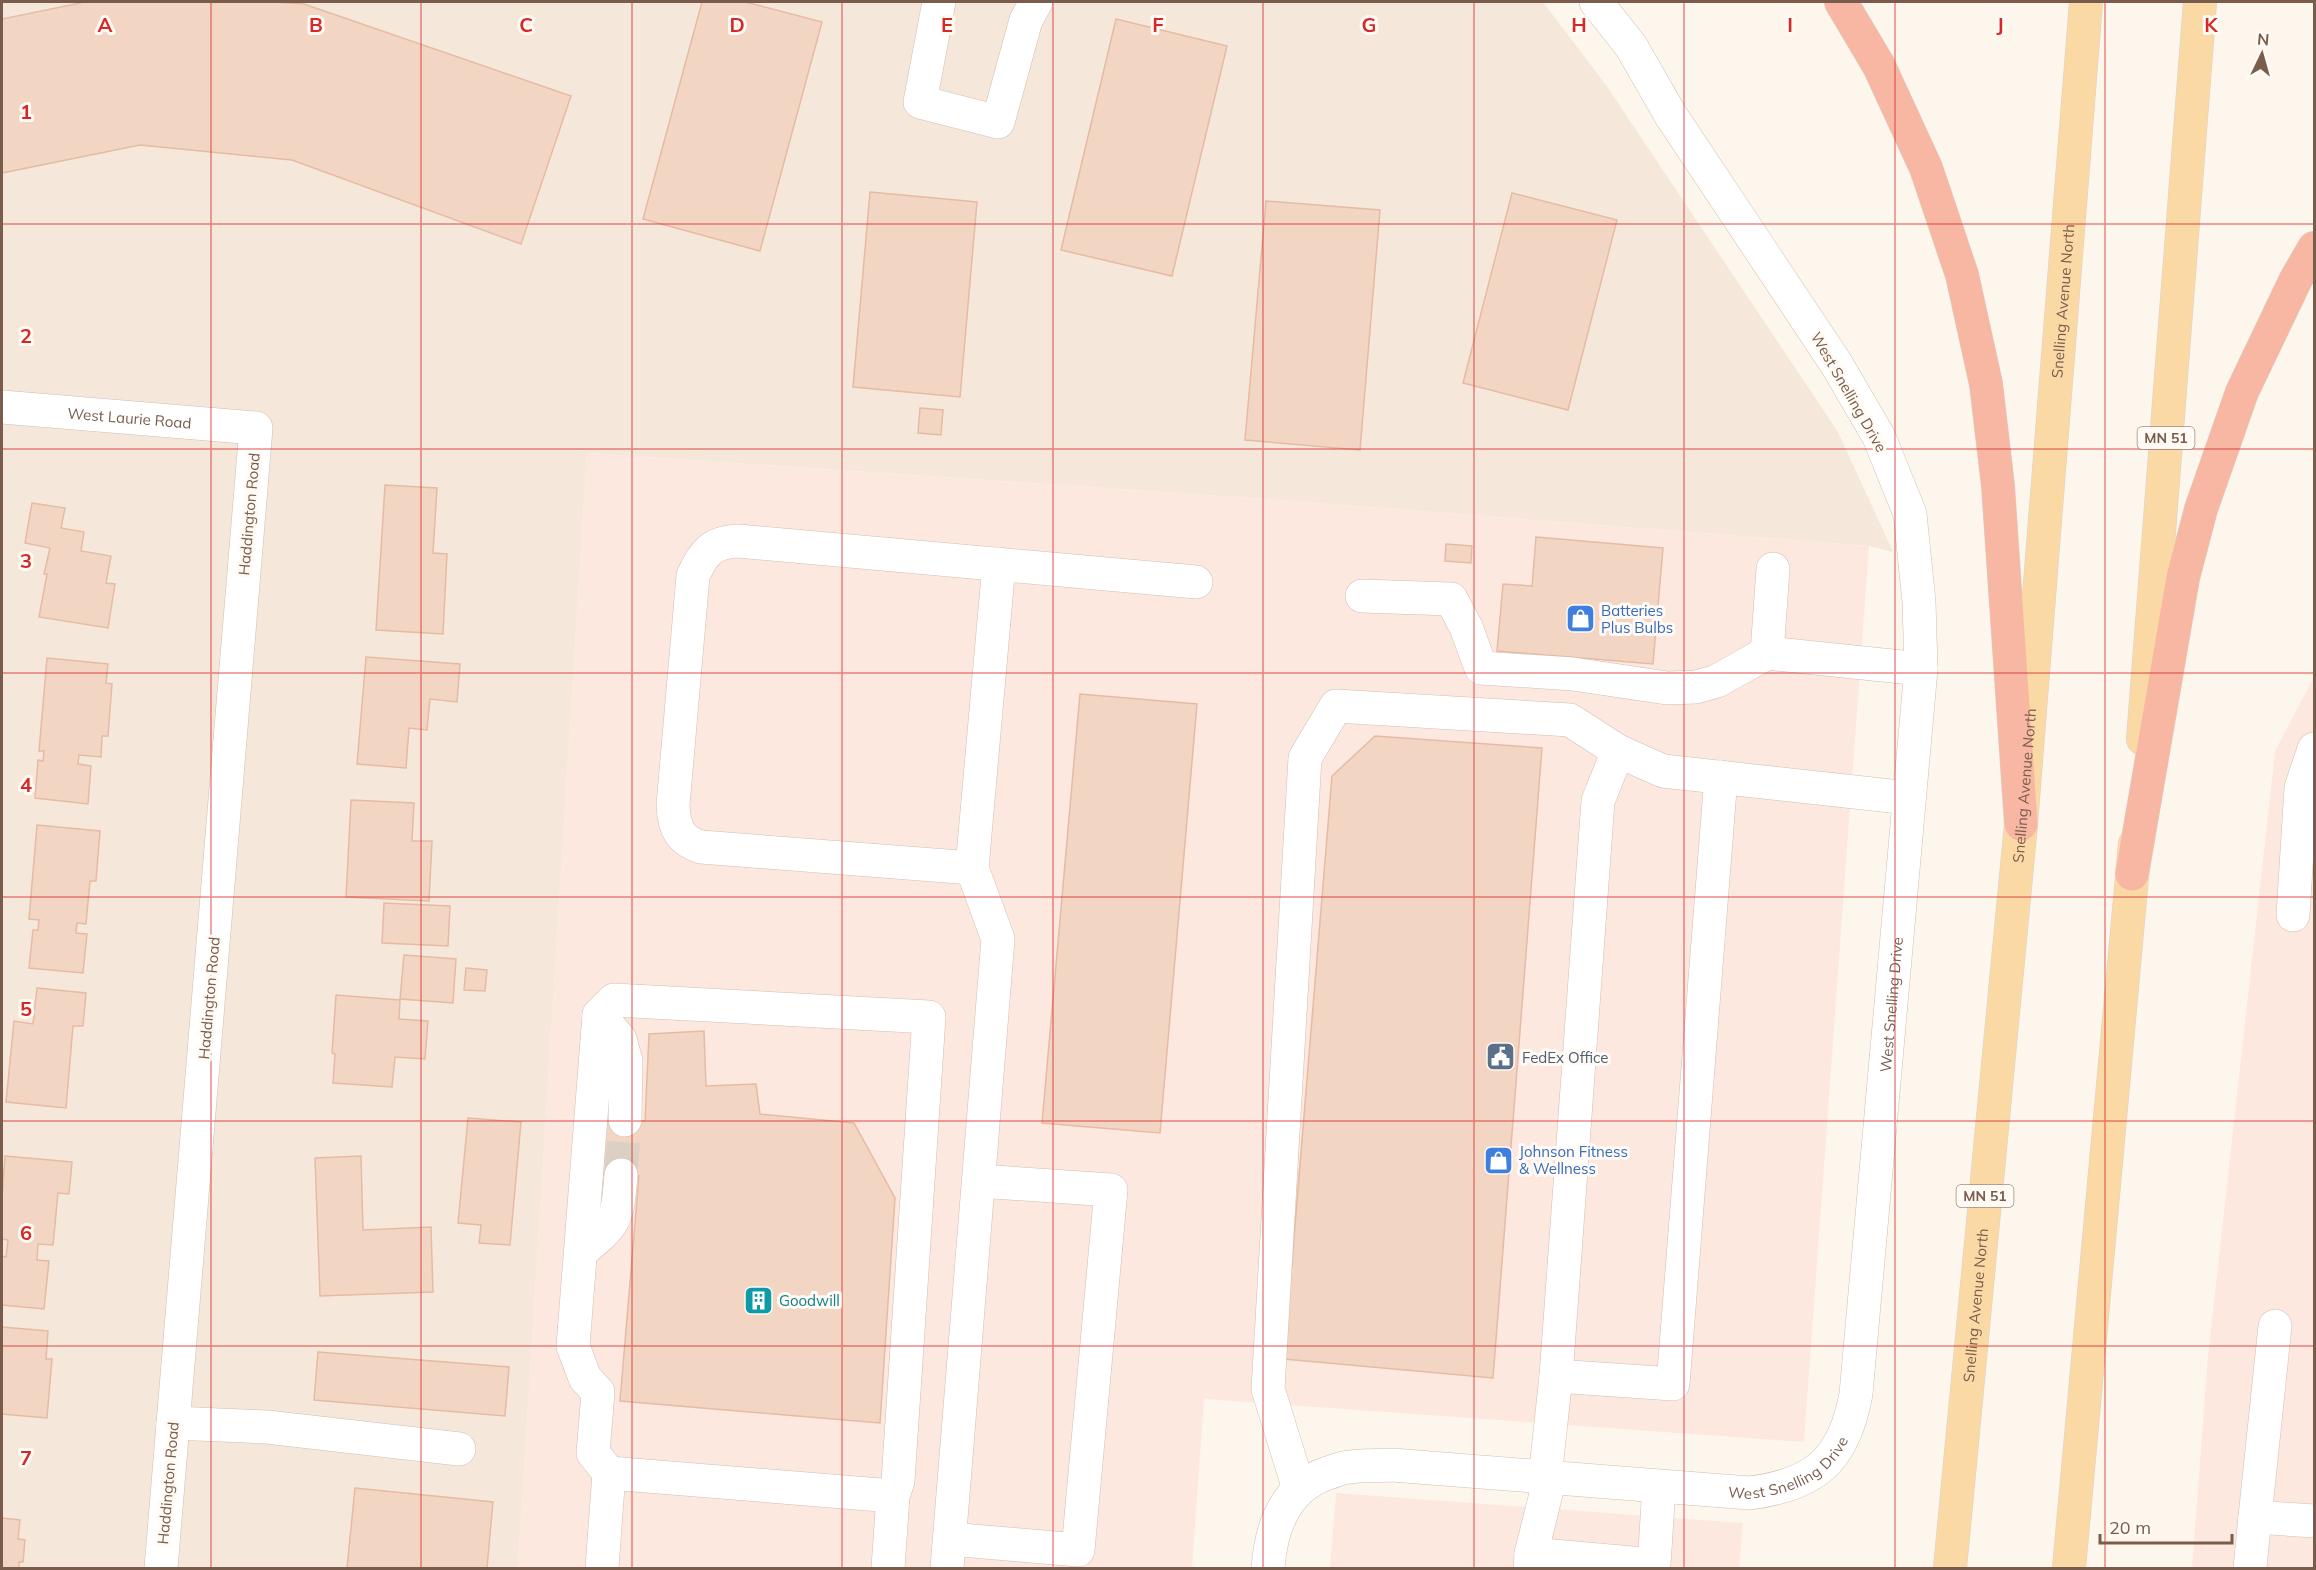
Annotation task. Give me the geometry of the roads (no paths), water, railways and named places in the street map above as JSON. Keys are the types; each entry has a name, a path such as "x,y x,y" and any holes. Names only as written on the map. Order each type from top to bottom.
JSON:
{"highway":[{"path":"1841,2 1879,66 1926,168 1962,275 1986,384 1998,486 2021,824"},
{"path":"2132,874 2183,579 2201,509 2242,392 2295,281 2314,248"}],"main road":[{"name":"Snelling Avenue North","path":"1950,1569 2021,824 2086,2"},
{"name":"MN 51","path":"2069,1569 2132,874 2200,2"}],"street":[{"path":"939,2 920,102 998,122 1026,20 1036,2"},
{"name":"West Snelling Drive","path":"1268,1569 1269,1547 1280,1515 1289,1498 1315,1477 1348,1467 1392,1465 1749,1493 1774,1490 1816,1472 1840,1444 1851,1420 1856,1394 1921,669 1919,602 1910,514 1879,436 1837,365 1670,114 1631,46 1596,2"},
{"name":"West Laurie Road","path":"2,407 256,428"},
{"name":"Haddington Road","path":"161,1569 256,428"},
{"path":"972,868 701,847 689,843 679,834 674,821 677,759 693,576 699,562 711,548 724,542 738,541 1196,582"},
{"path":"979,1181 1111,1190 1078,1550 949,1554 998,939 972,868 999,564"},
{"path":"1767,653 1773,569"},
{"path":"1362,596 1451,599 1466,627 1481,668 1573,674 1667,688 1696,687 1717,681 1767,653 1921,669"},
{"path":"1570,720 1573,674"},
{"path":"1299,1489 1268,1389 1305,758 1336,706 1570,720 1618,751 1663,771 1909,798"},
{"path":"2293,915 2301,788 2314,749"},
{"path":"1618,751 1598,801 1556,1376 1547,1478 1531,1561 1658,1567 1659,1487"},
{"path":"1556,1376 1673,1384 1721,777"},
{"path":"602,1569 609,1473 593,1453 598,1392 585,1378 573,1346 599,1016 614,1000 929,1017 898,1481 893,1496 888,1569"},
{"path":"599,1016 620,1039 626,1061 625,1120"},
{"path":"581,1252 610,1228 618,1210 621,1175"},
{"path":"2250,1569 2275,1326"},
{"path":"173,1423 267,1427 459,1449"},
{"path":"609,1473 893,1496"},
{"path":"2255,1517 2314,1521"}],"tunnel":[{"path":"621,1175 625,1120"}],"place":[{"name":"Batteries Plus Bulbs","path":"1580,619"},
{"name":"FedEx Office","path":"1501,1057"},
{"name":"Johnson Fitness & Wellness","path":"1498,1160"},
{"name":"Goodwill","path":"758,1300"}]}
